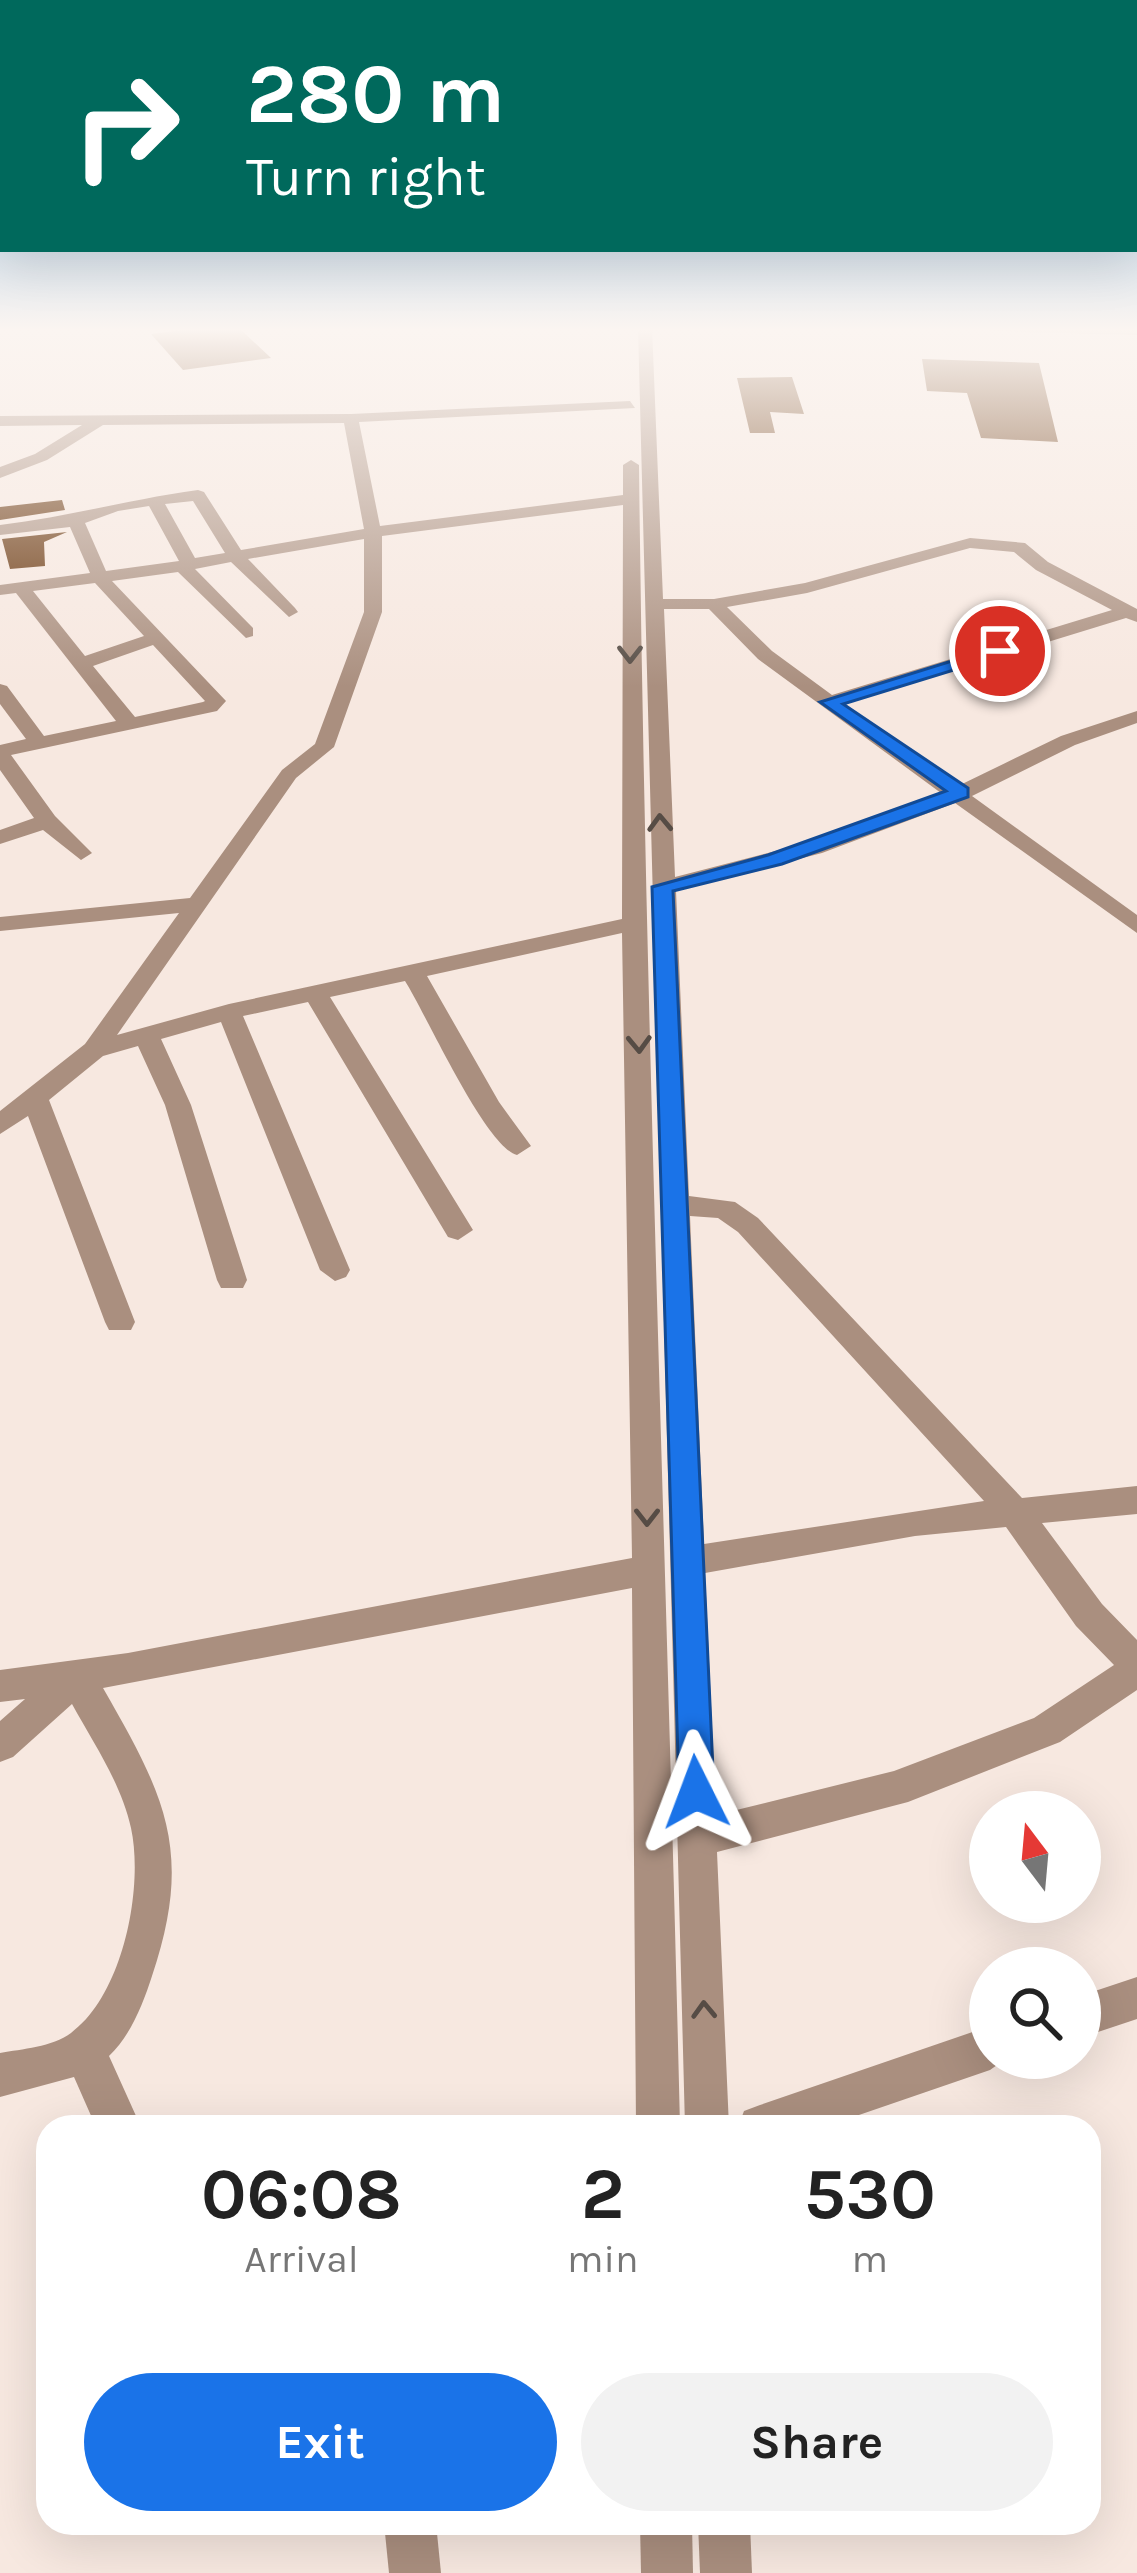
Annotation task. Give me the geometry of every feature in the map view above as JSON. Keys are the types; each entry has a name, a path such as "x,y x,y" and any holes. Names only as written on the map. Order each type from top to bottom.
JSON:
{"street":[{"path":"0,473 57,447"},
{"path":"0,1125 94,1050 289,774 324,747 373,612 373,532 357,447"},
{"path":"631,447 658,2115"},
{"path":"643,447 653,604 707,2115"},
{"path":"0,530 76,521 92,512 192,494 203,498 236,557 289,612"},
{"path":"10,589 186,566 373,532 632,499"},
{"path":"154,500 186,566 246,632"},
{"path":"76,521 101,578 153,639 216,701 210,707 38,742 3,764 47,821 81,853"},
{"path":"653,604 714,604 807,588 984,542 1019,548 1042,566 1133,614"},
{"path":"10,589 82,663 129,723"},
{"path":"714,604 765,655 961,793 1137,926"},
{"path":"829,702 1133,614"},
{"path":"82,663 153,639"},
{"path":"2,695 38,742"},
{"path":"662,887 775,860 961,793 1045,747 1137,717"},
{"path":"0,837 47,821"},
{"path":"0,923 200,904"},
{"path":"94,1050 230,1012 635,922"},
{"path":"412,972 447,1024 497,1123 517,1146"},
{"path":"315,992 458,1230"},
{"path":"230,1012 334,1270"},
{"path":"146,1035 178,1105 232,1280"},
{"path":"34,1096 120,1322"},
{"path":"676,1205 725,1209 748,1225 1016,1514 1089,1615 1137,1667 1047,1730 894,1790 699,1838"},
{"path":"647,1450 682,1450"},
{"path":"684,1562 829,1534 1137,1500"},
{"path":"0,1686 77,1676 646,1570"},
{"path":"0,1744 77,1676"},
{"path":"0,2075 89,2047 118,2011 140,1953 154,1851 138,1795 77,1676"},
{"path":"1101,2010 1137,1998"},
{"path":"795,2115 969,2055"},
{"path":"93,2070 114,2115"},
{"path":"411,2535 416,2573"},
{"path":"665,2535 667,2573"},
{"path":"724,2535 726,2573"}],"building":[{"path":"62,500 65,510 0,520 0,507"},
{"path":"67,532 44,542 45,566 10,569 2,539"}],"route":[{"path":"696,1792 662,887 775,860 961,793 829,702 1000,651"}]}
